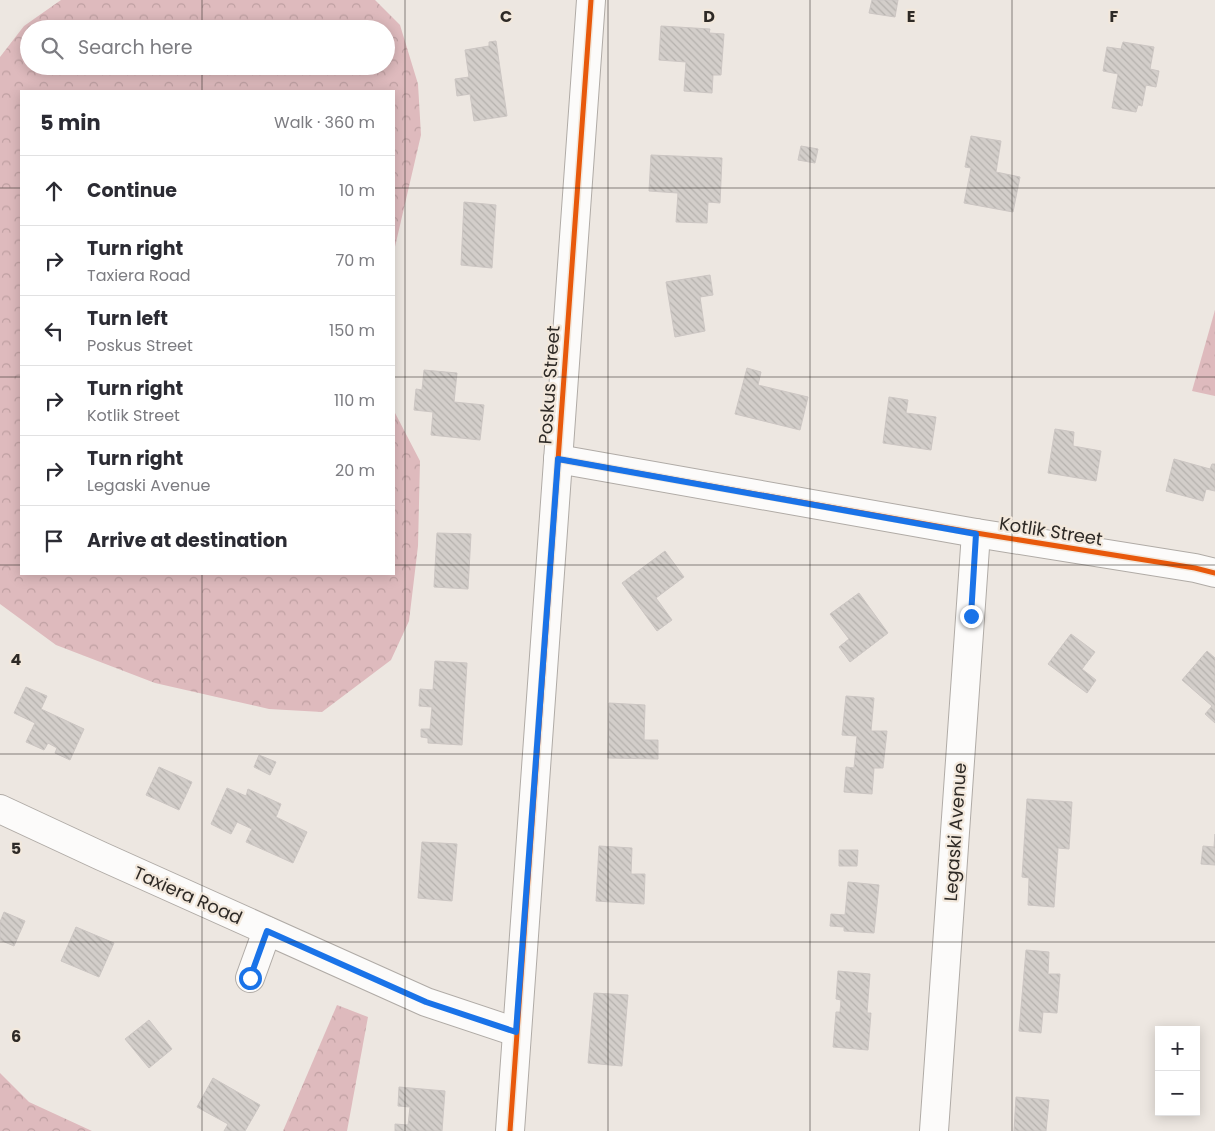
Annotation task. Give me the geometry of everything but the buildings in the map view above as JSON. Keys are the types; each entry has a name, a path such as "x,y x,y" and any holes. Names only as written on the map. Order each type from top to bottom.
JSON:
{"street":[{"name":"Poskus Street","path":"510,1131 590,0"},
{"name":"Kotlik Street","path":"558,459 976,534 1185,566 1215,573"},
{"name":"Legaski Avenue","path":"934,1131 976,534"},
{"name":"Taxiera Road","path":"0,809 426,1002 516,1032"},
{"path":"250,978 267,931"}],"green space":[{"path":"61,0 375,0 395,20 33,20"},
{"path":"395,20 400,25 418,84 421,135 395,247 395,90 20,90 20,575 395,575 395,413 420,461 418,546 409,621 391,660 322,712 269,709 155,683 56,645 0,604 0,57 20,31 20,75 395,75"},
{"path":"1215,310 1215,396 1192,391"},
{"path":"337,1005 368,1017 347,1131 283,1131"},
{"path":"0,1073 29,1102 92,1131 0,1131"}],"cycle path":[{"path":"510,1131 591,0"},
{"path":"558,459 976,533 1195,568 1215,573"}],"route":[{"path":"250,978 267,931 426,1002 516,1032 558,459 976,534 971,616"}]}
